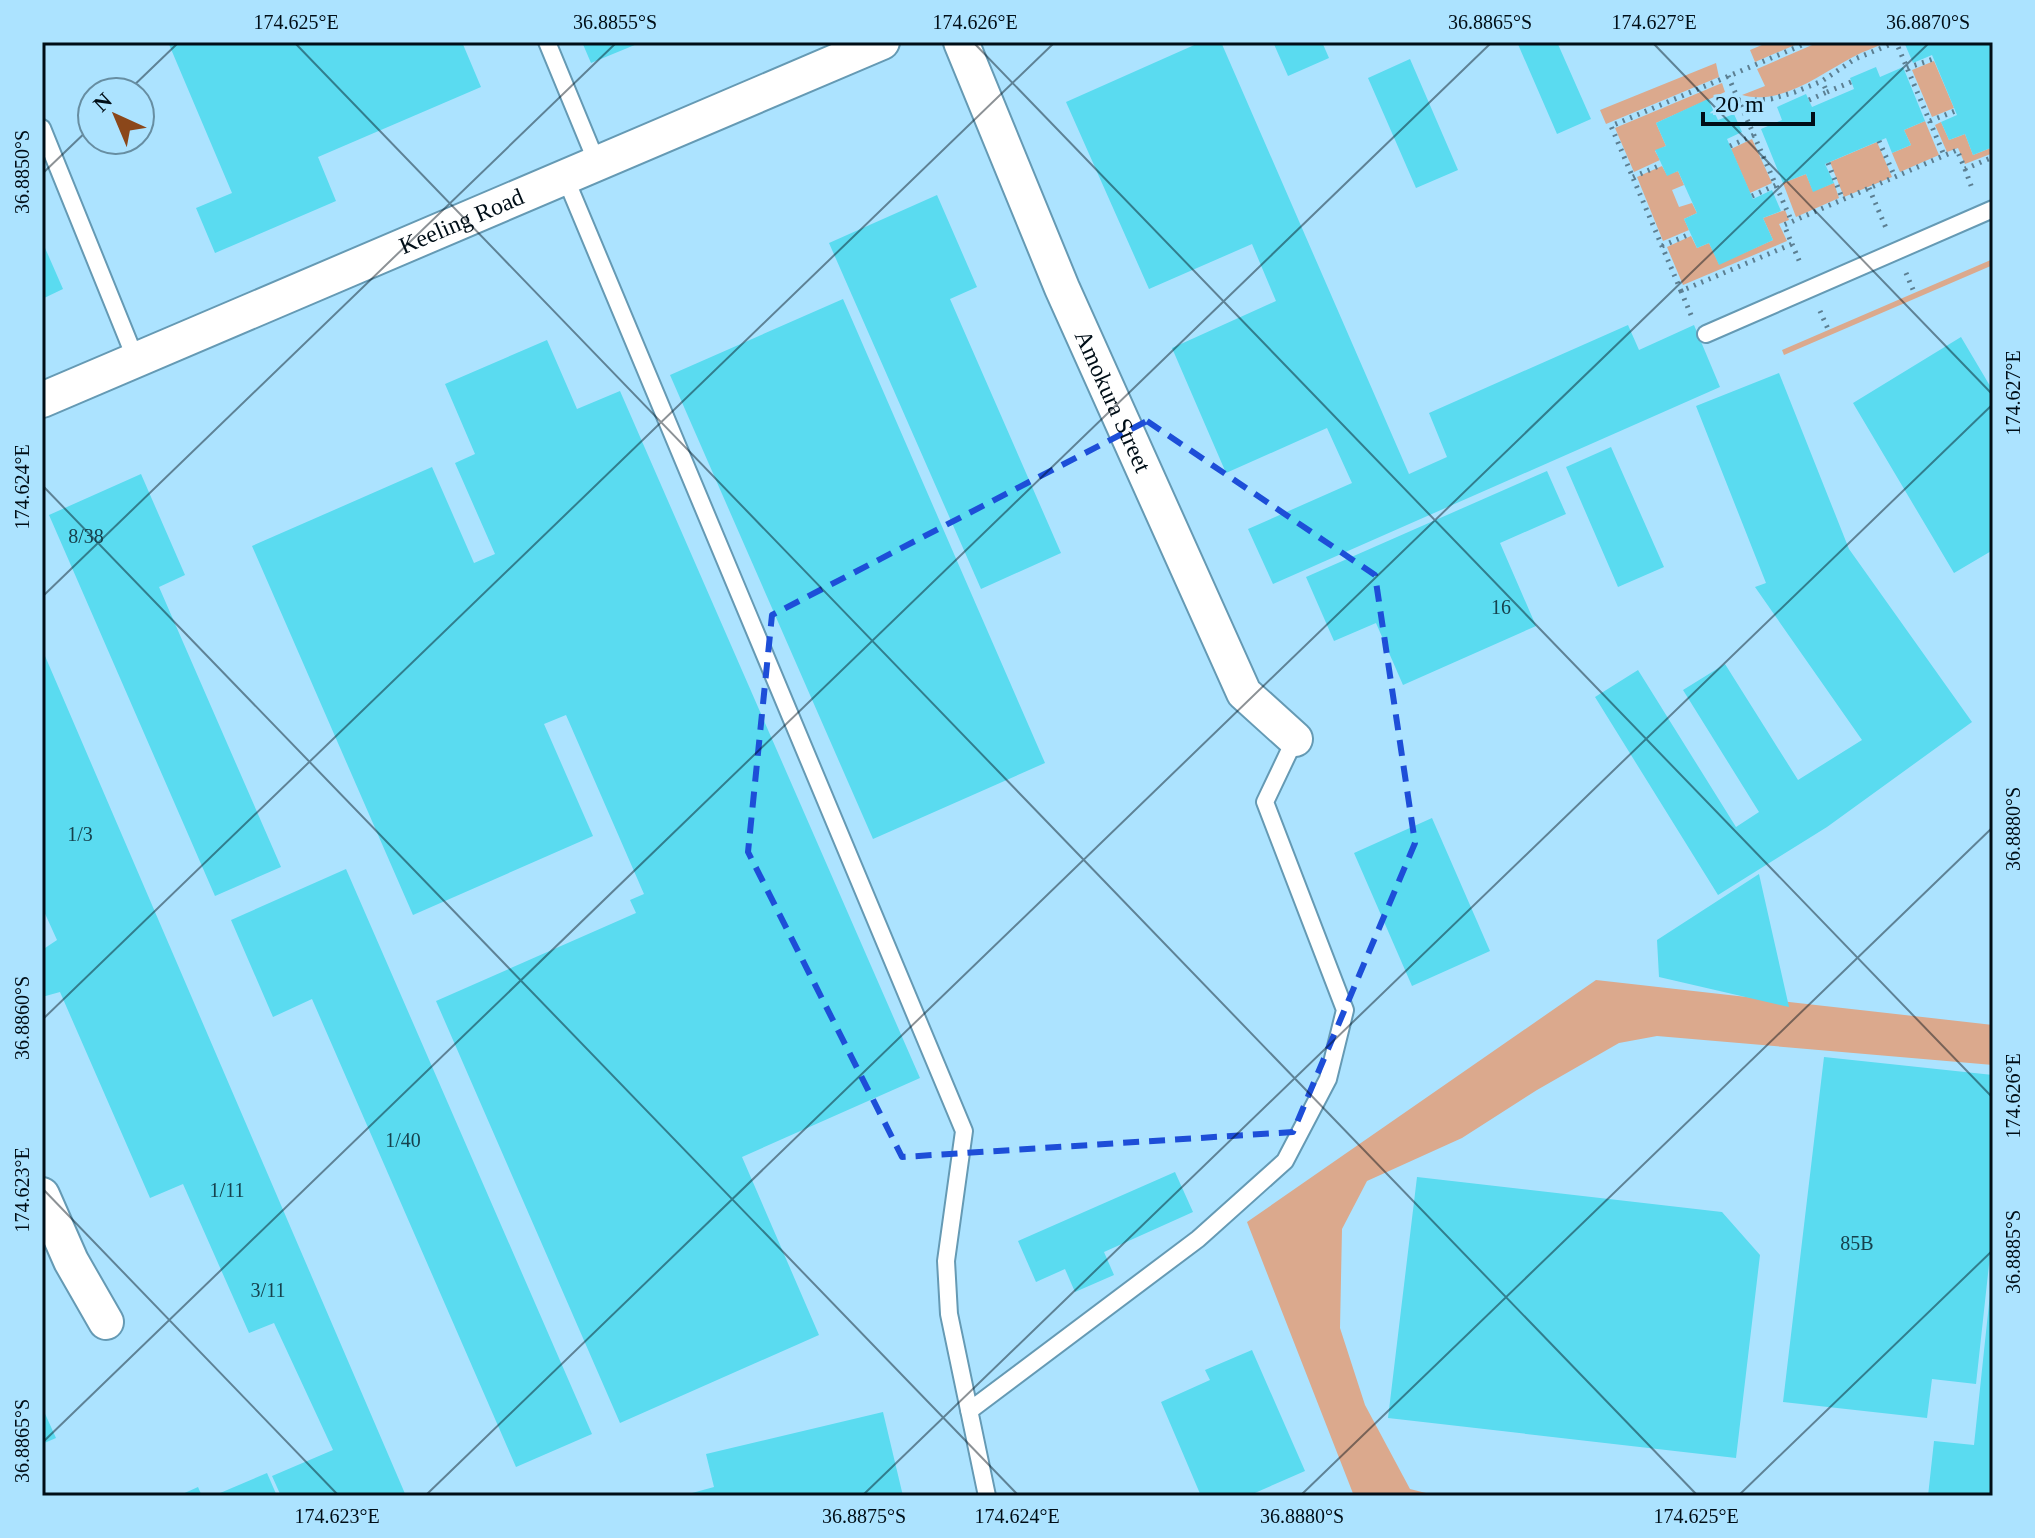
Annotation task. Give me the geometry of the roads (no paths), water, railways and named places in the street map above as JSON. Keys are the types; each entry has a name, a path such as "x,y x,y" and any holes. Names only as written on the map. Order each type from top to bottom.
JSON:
{"street":[{"name":"Keeling Road","path":"42,400 882,42"},
{"name":"Amokura Street","path":"961,42 1062,288 1244,693 1295,739"},
{"path":"42,1195 71,1261 106,1322"}],"lane":[{"path":"547,42 597,163"},
{"path":"42,128 136,360"},
{"path":"565,177 964,1131 946,1261 949,1314 987,1496"},
{"path":"1706,334 1993,209"},
{"path":"969,1411 1198,1239 1285,1161 1328,1079 1345,1010 1265,802 1295,739"}]}
